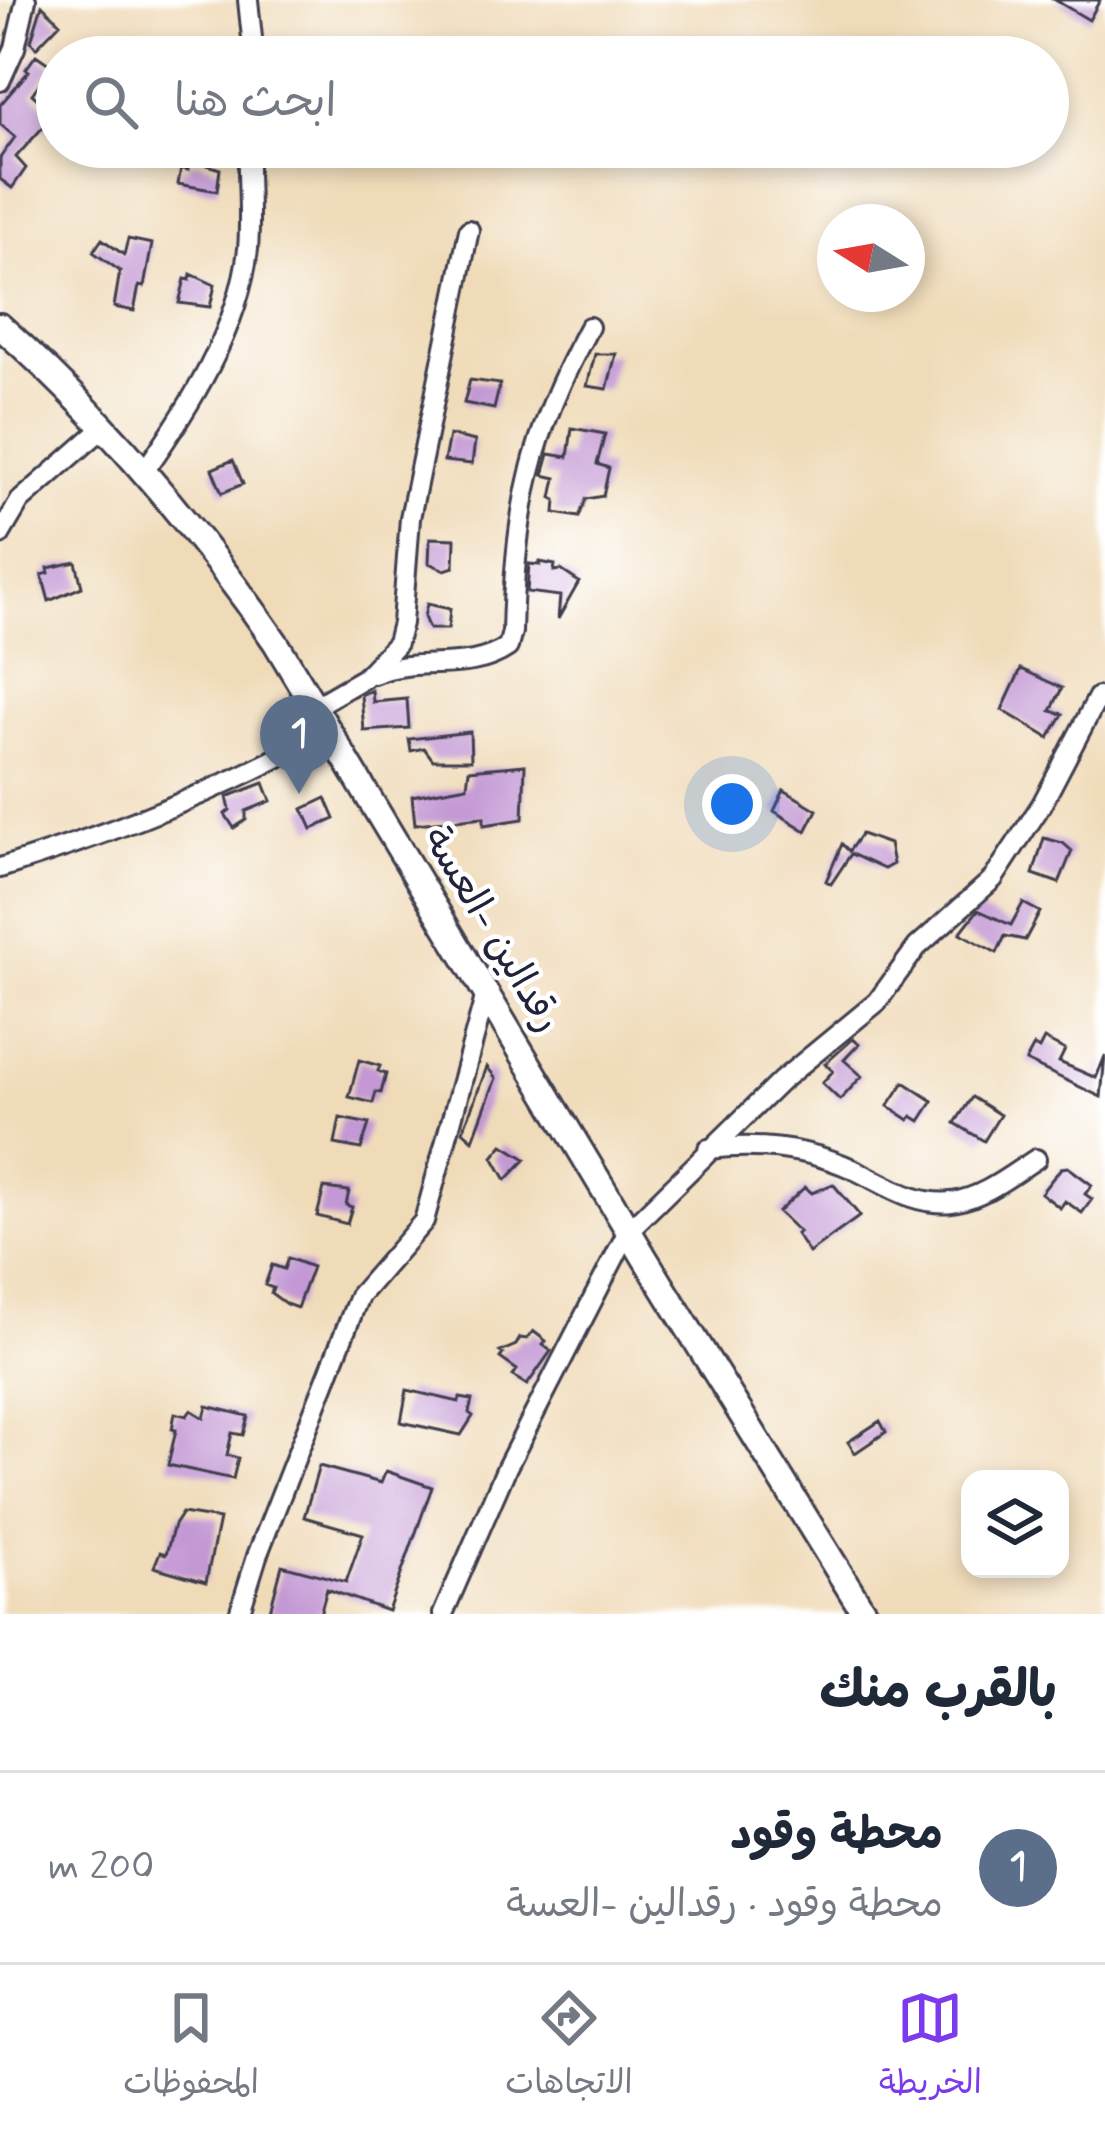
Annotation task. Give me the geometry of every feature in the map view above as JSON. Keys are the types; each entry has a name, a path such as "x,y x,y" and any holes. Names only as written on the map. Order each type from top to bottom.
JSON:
{"main road":[{"name":"رقدالين -العسة","path":"0,326 143,473 242,594 865,1614"}],"street":[{"path":"0,81 15,48 26,0"},
{"path":"248,0 252,36"},
{"path":"0,29 15,48"},
{"path":"143,473 193,395 238,297 248,247 248,168"},
{"path":"364,678 397,643 402,623 410,518 469,230"},
{"path":"312,708 389,668 475,664 508,647 521,508 532,458 555,391 589,327"},
{"path":"0,535 20,501 102,429"},
{"path":"443,1614 507,1467 628,1231 707,1149 877,1002 917,946 993,879 1042,804 1098,697"},
{"path":"0,868 89,841 270,764 327,731"},
{"path":"239,1614 359,1295 424,1221 487,990"},
{"path":"707,1149 787,1148 853,1169 914,1198 951,1202 978,1195 1036,1159"}],"building":[{"path":"1055,0 1100,0 1089,20"},
{"path":"42,5 60,23 48,36 36,36 36,48 31,41"},
{"path":"36,55 32,94 36,98 36,135 16,157 26,168 12,188 0,179 0,158 15,137 0,124 0,105 29,71"},
{"path":"181,168 220,169 217,191 178,184"},
{"path":"102,239 124,255 128,239 152,244 134,311 114,307 120,271 93,252"},
{"path":"191,274 215,285 210,307 179,303 185,279 190,280"},
{"path":"595,354 616,354 607,389 587,386"},
{"path":"470,380 500,384 494,409 464,403"},
{"path":"572,428 605,434 597,464 609,468 603,496 586,499 579,517 555,513 556,478 543,475 549,454 568,457"},
{"path":"449,435 475,441 472,464 444,461"},
{"path":"233,460 243,484 222,493 212,469"},
{"path":"430,538 455,539 454,567 445,570 429,563"},
{"path":"76,562 82,587 49,601 42,575 49,573 48,568"},
{"path":"529,564 555,565 554,571 561,570 579,582 558,619 560,596 527,592"},
{"path":"427,604 450,609 448,629 429,629 424,617"},
{"path":"1021,669 1062,688 1051,711 1063,714 1049,738 1002,710"},
{"path":"372,690 373,702 407,699 409,728 364,731 361,695"},
{"path":"470,732 471,760 433,760 424,748 411,751 409,739"},
{"path":"525,765 523,819 484,825 484,817 415,824 412,796 467,786 469,770"},
{"path":"264,783 271,801 246,811 246,820 234,828 225,814 230,810 227,797"},
{"path":"784,790 817,810 806,831 774,811"},
{"path":"326,798 335,819 312,829 303,809"},
{"path":"861,834 889,844 893,864 884,869 851,854 831,884 826,881 842,844 849,851"},
{"path":"1044,838 1072,851 1059,883 1033,874"},
{"path":"1023,903 1040,912 1025,940 1005,936 997,953 960,933 978,910 1011,925"},
{"path":"853,1039 859,1044 844,1060 862,1076 840,1100 822,1083 833,1071 825,1064"},
{"path":"1044,1039 1065,1050 1059,1062 1096,1078 1105,1056 1101,1097 1026,1061"},
{"path":"359,1060 380,1066 378,1071 386,1074 373,1103 349,1097"},
{"path":"487,1067 496,1078 473,1140 463,1131"},
{"path":"904,1082 933,1101 920,1121 912,1116 909,1120 888,1106"},
{"path":"972,1097 1000,1115 984,1141 955,1123"},
{"path":"340,1118 369,1124 361,1149 335,1144"},
{"path":"503,1145 526,1159 506,1180 493,1157"},
{"path":"1068,1167 1092,1185 1085,1194 1092,1199 1082,1213 1065,1201 1060,1208 1041,1193 1061,1168"},
{"path":"833,1184 860,1216 809,1253 799,1232 778,1212 805,1187 812,1193"},
{"path":"324,1188 349,1191 346,1205 352,1207 347,1224 317,1216"},
{"path":"288,1258 312,1267 297,1308 265,1285 272,1265 284,1269"},
{"path":"533,1331 551,1351 527,1385 513,1376 517,1370 500,1358 500,1352"},
{"path":"407,1390 459,1402 460,1398 472,1400 469,1413 473,1416 461,1435 401,1422"},
{"path":"207,1406 248,1416 243,1435 232,1433 227,1455 238,1458 233,1479 168,1465 175,1413 187,1416 191,1410 204,1418"},
{"path":"880,1421 886,1432 855,1453 848,1442"},
{"path":"319,1466 381,1483 386,1471 432,1487 388,1611 327,1589 320,1614 269,1614 282,1565 346,1582 363,1534 304,1517"},
{"path":"182,1513 219,1519 206,1582 154,1567 160,1552 166,1554"}],"place":[{"name":"محطة وقود","path":"299,794"}]}
